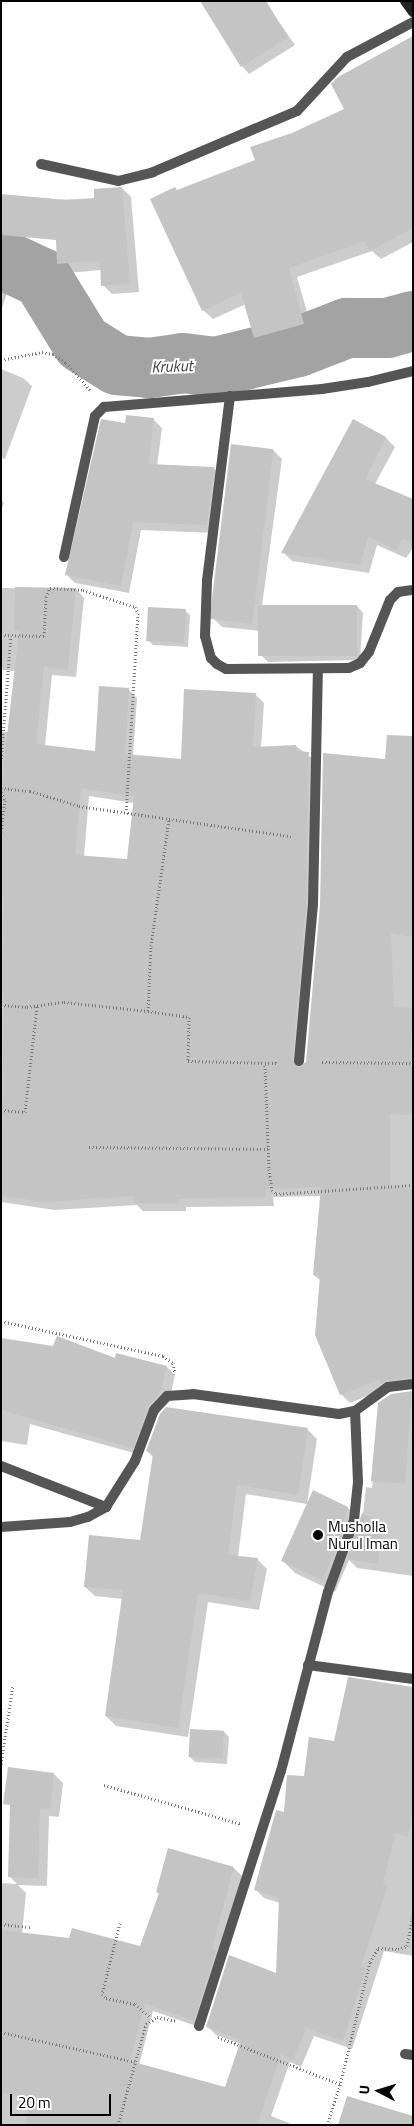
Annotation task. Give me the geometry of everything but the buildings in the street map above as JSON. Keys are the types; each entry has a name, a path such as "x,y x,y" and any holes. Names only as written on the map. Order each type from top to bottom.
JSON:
{"main road":[{"path":"405,1 413,12"}],"street":[{"path":"41,164 118,181 153,172 297,111 347,57 413,22"},
{"path":"64,557 94,416 104,406 368,382 413,371"},
{"path":"230,396 207,581 208,650 217,664 226,669 318,670 350,668 360,663 369,652 390,600 398,592 413,590"},
{"path":"299,1061 313,904 318,670"},
{"path":"1,1528 70,1522 88,1517 106,1506 135,1462 154,1410 168,1396 178,1394 339,1414 355,1411 380,1390 413,1384"},
{"path":"199,2026 300,1704 308,1665 328,1592 354,1520 358,1482 355,1411"},
{"path":"1,1466 106,1506"},
{"path":"308,1665 413,1679"}],"path":[{"path":"1,360 42,352 53,354 66,363 104,406"},
{"path":"1,635 44,636 46,597 50,588 83,590 135,607 138,613 126,813"},
{"path":"1,762 11,636"},
{"path":"1,788 30,791 79,806 314,839"},
{"path":"1,792 5,800 1,833"},
{"path":"148,1011 151,946 169,819"},
{"path":"1,1005 37,1006 64,1002 189,1017 188,1061 265,1065 299,1061 413,1063"},
{"path":"1,1110 25,1112 37,1006"},
{"path":"265,1065 268,1149 272,1190 276,1194 373,1186 413,1185"},
{"path":"89,1147 268,1149"},
{"path":"1,1322 162,1356 173,1363 178,1394"},
{"path":"1,1764 13,1685"},
{"path":"104,1785 261,1831"},
{"path":"327,2125 340,2084 370,1962 378,1948 398,1949 407,1946 413,1914"},
{"path":"120,1923 102,1994 106,1998 135,2004 151,2018 199,2026 222,2040 340,2084"},
{"path":"1,1924 30,1927"},
{"path":"118,2125 146,2024 151,2018"},
{"path":"1,2032 135,2062"}],"waterway":[{"name":"Krukut","path":"1,259 42,278 82,343 117,365 149,368 183,363 216,367 298,347 347,328 387,328 413,321"}],"place":[{"name":"Musholla Nurul Iman","path":"318,1535"}]}
